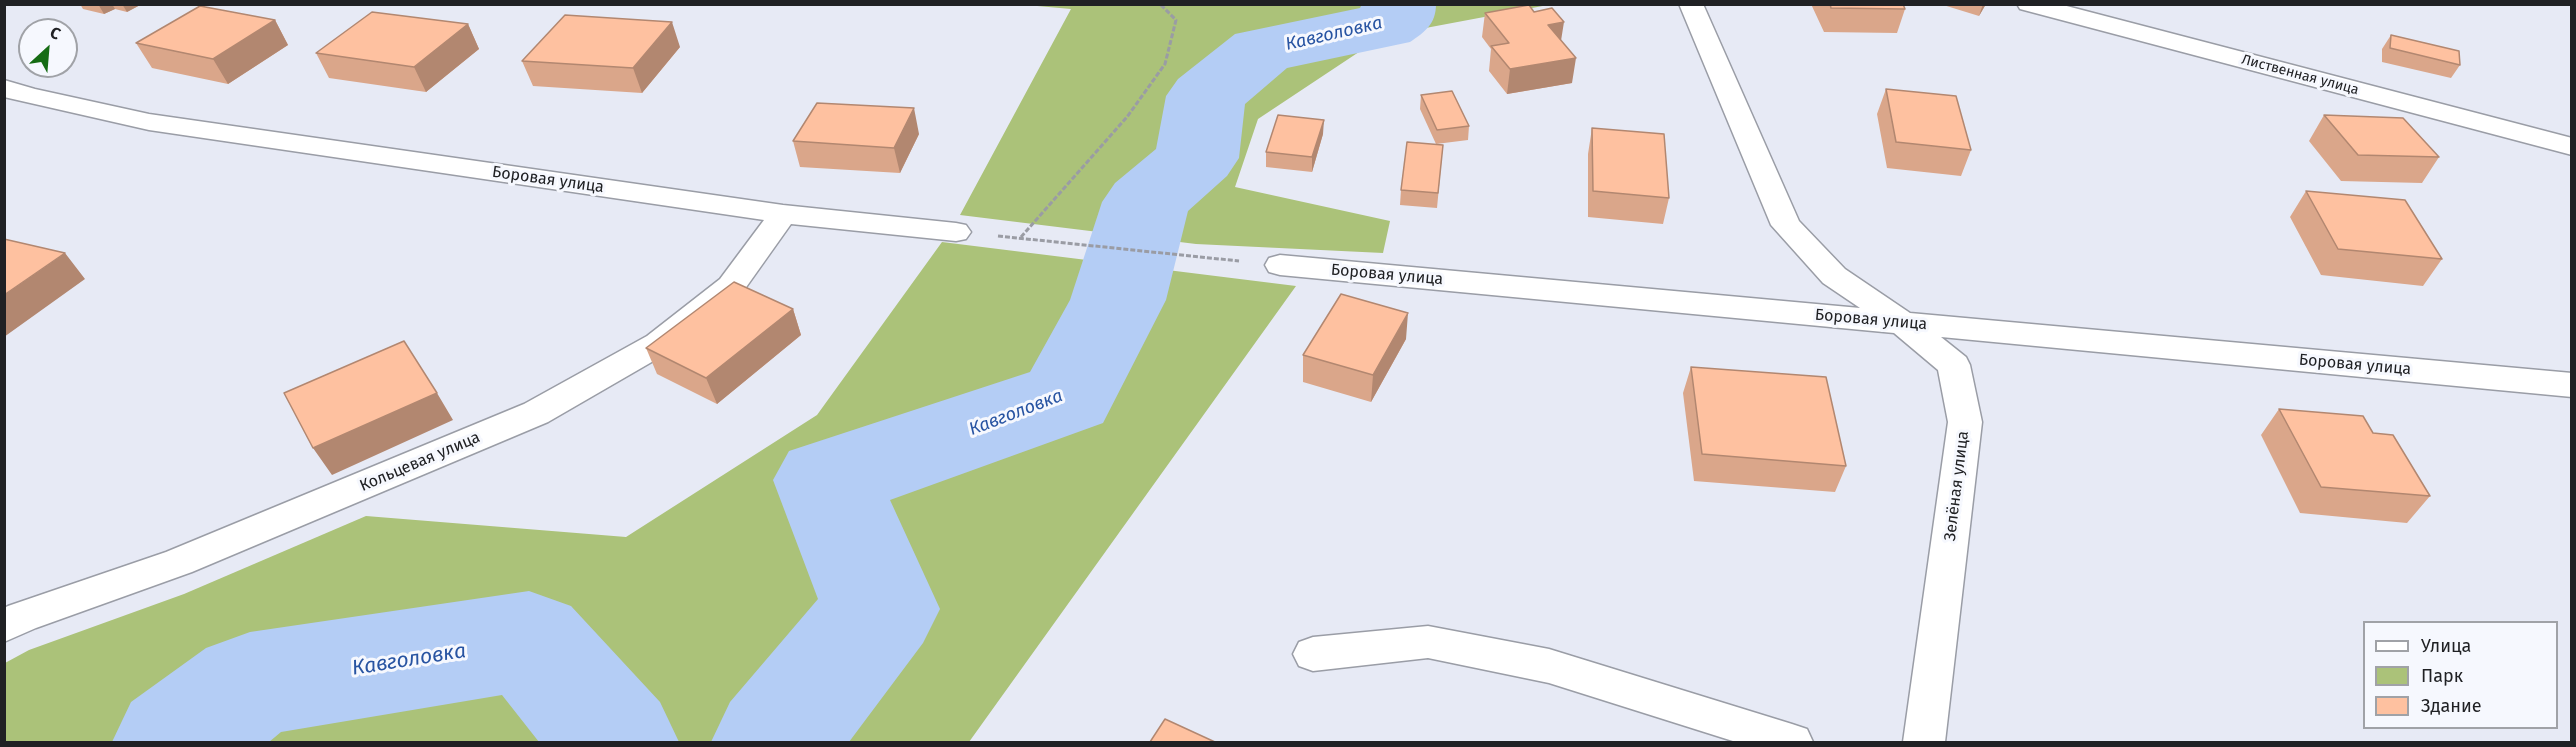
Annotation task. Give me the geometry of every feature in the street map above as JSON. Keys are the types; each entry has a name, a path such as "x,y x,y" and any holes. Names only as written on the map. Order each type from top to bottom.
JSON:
{"street":[{"name":"Зелёная улица","path":"1691,4 1786,225 1834,276 1903,323 1954,364 1965,422 1924,742"},
{"name":"Лиственная улица","path":"2029,4 2571,147"},
{"name":"Боровая улица","path":"12,98 149,122 783,214 956,232"},
{"name":"Кольцевая улица","path":"4,626 179,562 536,413 658,344 731,286 783,214"},
{"name":"Боровая улица","path":"1280,265 2571,385"},
{"path":"1313,654 1428,642 1549,666 1792,742"}],"path":[{"path":"1021,238 1127,117 1165,64 1176,20 1160,4"},
{"path":"956,232 1280,265"}],"green space":[{"path":"1026,5 1548,5 1383,36 1258,119 1235,187 1390,221 1383,253 1196,244 960,215 1071,9"},
{"path":"942,242 1296,286 969,742 5,742 5,663 29,650 184,594 366,516 626,537 817,415"}],"building":[{"path":"1830,4 1903,4 1905,9 1831,8"},
{"path":"1529,5 1534,12 1552,8 1564,22 1548,25 1576,58 1510,69 1491,46 1509,43 1485,13"},
{"path":"200,6 275,20 213,59 136,43"},
{"path":"372,12 468,24 414,67 316,53"},
{"path":"565,15 672,22 633,68 522,61"},
{"path":"2391,35 2459,51 2460,65 2390,48"},
{"path":"1886,89 1956,96 1971,150 1896,142"},
{"path":"1452,91 1469,126 1437,130 1421,95"},
{"path":"817,103 914,108 894,148 793,141"},
{"path":"1278,115 1324,120 1312,157 1266,152"},
{"path":"2324,115 2403,118 2439,157 2358,155"},
{"path":"1592,128 1664,134 1669,198 1593,191"},
{"path":"1407,142 1443,145 1438,193 1401,190"},
{"path":"2306,191 2405,200 2442,259 2338,249"},
{"path":"4,239 65,253 4,295"},
{"path":"734,282 793,309 706,378 646,348"},
{"path":"1341,294 1408,313 1373,375 1303,355"},
{"path":"404,341 437,393 313,448 284,393"},
{"path":"1691,367 1826,377 1846,466 1702,454"},
{"path":"2279,409 2363,416 2373,433 2393,435 2430,496 2321,487"},
{"path":"1165,719 1215,742 1150,742"}],"waterway":[{"name":"Кавголовка","path":"775,742 881,609 827,480 1067,397 1118,300 1146,202 1197,158 1206,96 1262,50 1383,26 1399,16 1399,4"},
{"name":"Кавголовка","path":"176,742 250,685 529,641 615,742"}]}
